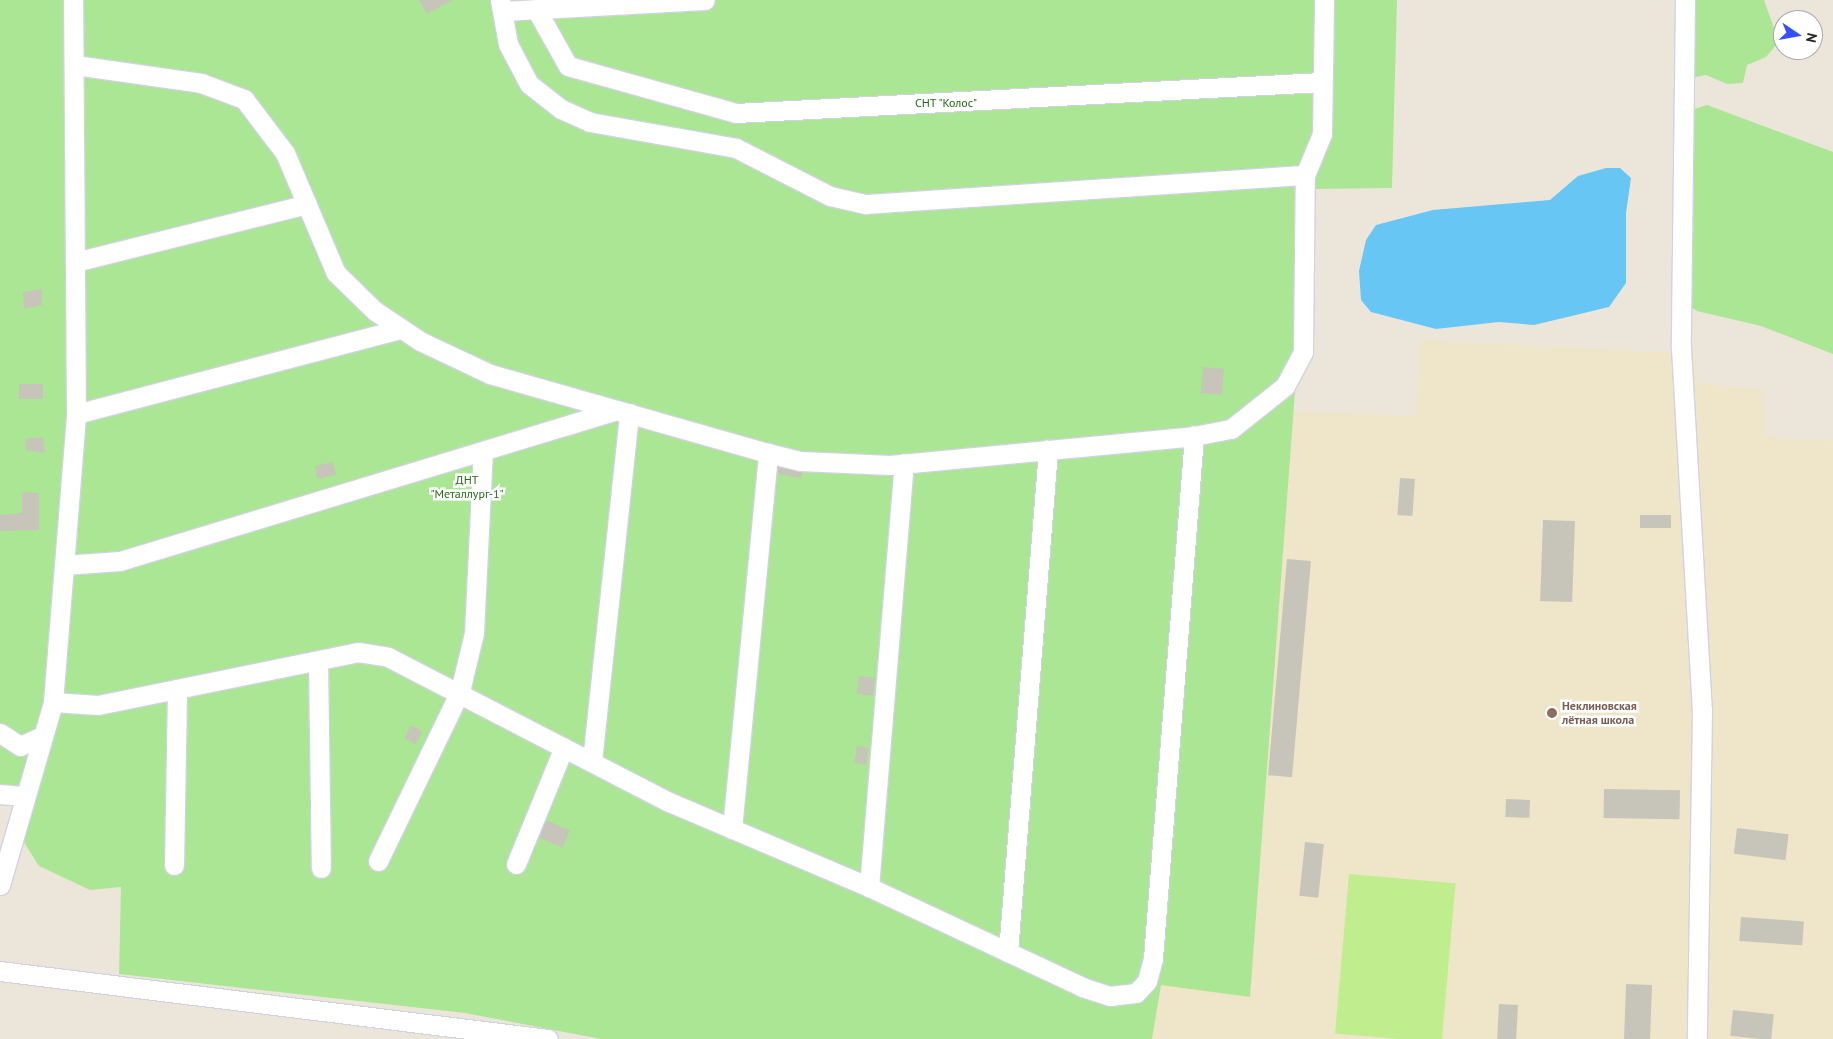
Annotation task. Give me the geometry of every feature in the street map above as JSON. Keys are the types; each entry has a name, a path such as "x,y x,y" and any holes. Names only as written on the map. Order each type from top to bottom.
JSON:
{"street":[{"path":"0,885 52,702 64,565 76,414 75,65 73,0"},
{"path":"704,0 536,10 501,6 508,44 529,84 562,109 590,122 736,148 830,196 866,204 1305,175"},
{"path":"75,65 201,83 244,99 285,153 336,274 375,311 401,329 490,374 800,461 904,463 1194,436 1231,429 1285,386 1303,352 1305,175 1322,134 1321,82 1324,0"},
{"path":"1685,0 1681,348 1702,709 1697,1039"},
{"path":"536,10 568,66 736,113 1321,82"},
{"path":"75,262 306,204"},
{"path":"76,414 401,329"},
{"path":"64,565 120,561 482,451 623,412"},
{"path":"592,761 623,412"},
{"path":"52,702 98,705 358,652 388,657 460,691 592,761 732,829 869,887 1008,952 1110,996 1136,993 1147,981 1153,958 1194,436"},
{"path":"1008,952 1048,450"},
{"path":"378,861 460,691 474,633 482,451"},
{"path":"732,829 768,453"},
{"path":"869,887 904,463"},
{"path":"318,661 321,868"},
{"path":"174,864 177,689"},
{"path":"0,733 20,746 42,736"},
{"path":"516,864 564,747"},
{"path":"0,794 25,796"},
{"path":"0,971 548,1039"}],"shaded area":[{"name":"Неклиновская лётная школа","path":"1420,340 1695,354 1697,383 1764,390 1765,437 1833,441 1833,1039 1152,1039 1161,985 1250,997 1293,411 1415,416"}],"green space":[{"path":"0,0 68,0 67,450 50,697 15,796 0,795"},
{"name":"ДНТ \"Металлург-1\"","path":"76,0 1397,0 1392,188 1310,189 1250,997 1161,985 1152,1039 601,1039 465,1013 119,974 121,887 90,890 39,866 22,839 60,710 83,446"},
{"path":"1689,0 1764,0 1773,25 1773,49 1766,57 1747,65 1743,83 1727,84 1706,75 1686,79"},
{"path":"1707,105 1833,152 1833,354 1761,326 1697,311 1680,300 1688,111"},
{"path":"1349,874 1456,883 1442,1039 1399,1039 1335,1033"}],"water":[{"path":"1606,168 1620,168 1631,178 1626,213 1626,283 1609,307 1534,325 1499,322 1436,329 1371,312 1361,300 1359,271 1366,240 1376,225 1433,210 1550,200 1578,176"}],"building":[{"path":"419,0 452,0 427,14"},
{"path":"42,289 42,305 24,309 23,292"},
{"path":"1203,367 1224,369 1222,395 1201,393"},
{"path":"19,384 43,384 43,399 19,399"},
{"path":"43,437 45,453 26,450 25,439"},
{"path":"333,462 336,475 317,479 314,466"},
{"path":"778,467 802,472 801,478 777,474"},
{"path":"1400,478 1415,479 1412,516 1397,515"},
{"path":"22,492 39,493 39,530 0,531 0,515 22,513"},
{"path":"1640,515 1671,515 1671,528 1640,528"},
{"path":"1543,520 1575,521 1572,602 1540,601"},
{"path":"1287,559 1311,561 1292,777 1268,775"},
{"path":"859,676 875,678 873,696 857,694"},
{"path":"411,725 423,731 416,744 404,738"},
{"path":"857,746 869,748 866,765 854,763"},
{"path":"1604,789 1680,790 1679,819 1603,818"},
{"path":"1506,799 1530,800 1529,818 1505,817"},
{"path":"546,820 570,830 563,848 539,837"},
{"path":"1737,828 1789,834 1785,860 1734,854"},
{"path":"1305,842 1324,844 1318,898 1299,896"},
{"path":"1741,917 1804,921 1802,945 1739,941"},
{"path":"1626,984 1652,985 1650,1039 1624,1039"},
{"path":"1499,1004 1518,1005 1516,1039 1497,1039"},
{"path":"1733,1010 1774,1014 1771,1039 1730,1036"}],"place":[{"name":"Неклиновская лётная школа","path":"1552,713"}],"park label":[{"name":"СНТ \"Колос\"","path":"946,103"}]}
